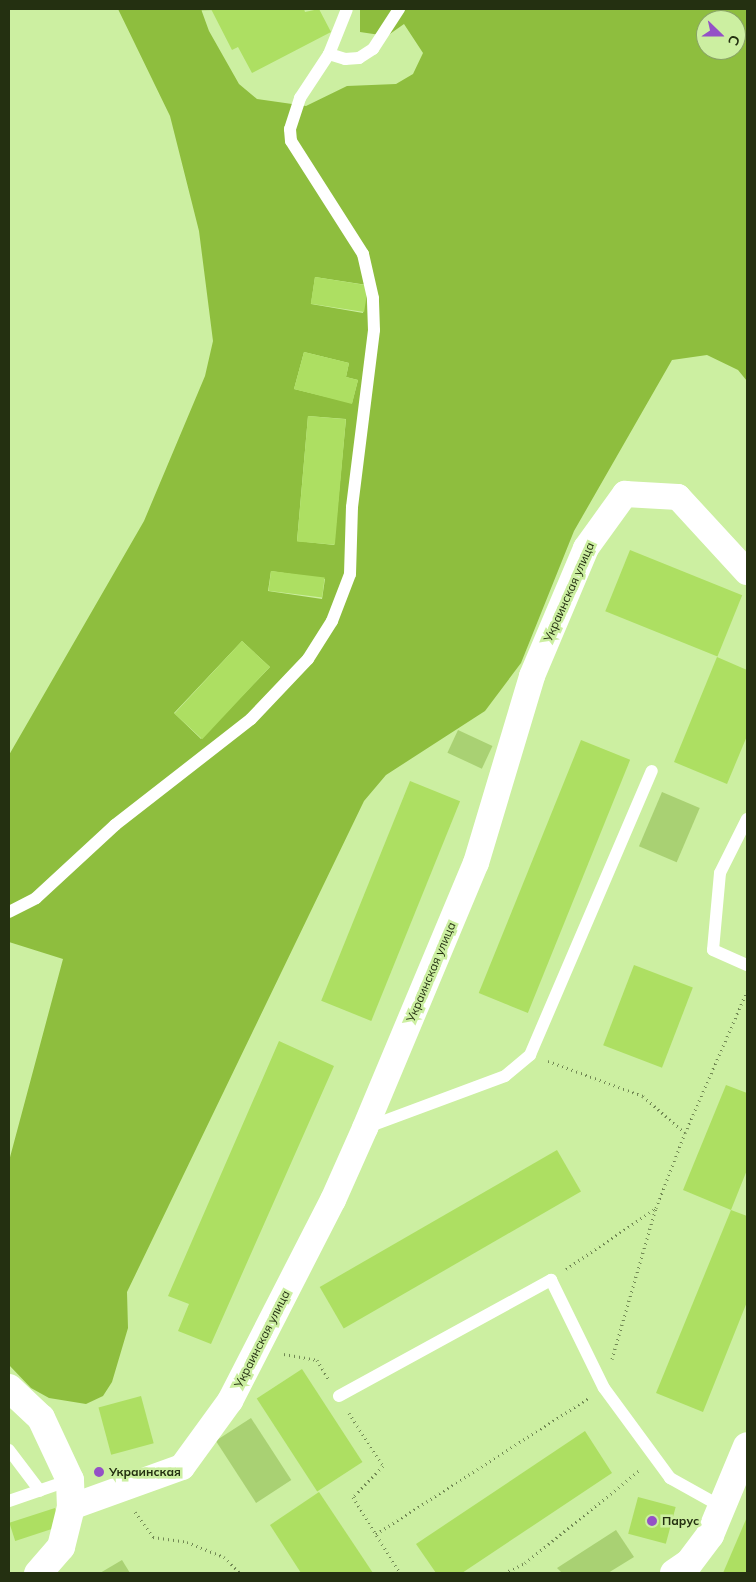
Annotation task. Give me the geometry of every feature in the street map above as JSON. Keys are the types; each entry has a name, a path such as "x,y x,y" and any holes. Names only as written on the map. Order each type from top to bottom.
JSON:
{"main road":[{"path":"9,1388 40,1418 70,1480 71,1507 60,1547 38,1573"},
{"path":"674,1573 689,1563 710,1535 747,1446"}],"street":[{"name":"Украинская улица","path":"71,1507 182,1467 230,1401 334,1200 476,864 532,676 586,548 625,494 678,497 747,572"}],"lane":[{"path":"9,912 36,898 115,825 251,719 308,659 332,621 350,574 352,507 374,330 373,298 363,254 291,140 290,129 308,83 329,54 347,9"},
{"path":"329,54 359,58 373,49 399,9"},
{"path":"365,1128 505,1076 530,1054 652,771"},
{"path":"747,819 720,873 714,950 747,966"},
{"path":"339,1396 551,1280 604,1388 670,1478 722,1506"},
{"path":"9,1450 40,1491"},
{"path":"9,1501 70,1480"}],"path":[{"path":"376,1534 604,1388 656,1208 685,1133 747,991"},
{"path":"530,1054 643,1096 685,1133"},
{"path":"551,1280 656,1208"},
{"path":"256,1350 316,1360 383,1466 353,1497 400,1573"},
{"path":"504,1573 525,1563 655,1458"},
{"path":"143,1522 153,1537 187,1542 224,1556 240,1573"}],"green space":[{"path":"118,9 201,9 209,31 239,84 257,99 306,106 347,86 396,84 413,74 423,53 404,24 387,36 360,32 360,9 747,9 747,381 738,370 707,355 672,360 574,531 521,663 485,711 386,775 364,801 127,1292 128,1328 112,1382 103,1396 86,1404 49,1398 31,1388 9,1365 9,1161 63,959 9,942 9,755 144,521 205,376 213,341 199,231 170,116","holes":["315,277 367,285 363,313 311,304","304,352 349,363 346,377 358,380 352,403 294,389","308,416 346,419 334,545 297,541","271,571 325,579 322,599 268,591","242,641 270,667 201,739 174,713"]},
{"path":"458,730 492,746 482,769 447,753"},
{"path":"662,792 700,808 677,862 639,846"},
{"path":"251,1418 291,1480 256,1503 216,1441"},
{"path":"616,1530 634,1557 608,1573 562,1573 557,1568"},
{"path":"122,1560 130,1573 100,1573"}],"building":[{"path":"211,9 304,9 305,12 319,9 331,32 252,73 238,47 232,50"},
{"path":"315,277 368,285 364,312 311,304"},
{"path":"304,352 349,363 346,377 358,380 352,404 294,389"},
{"path":"308,416 346,419 335,545 297,542"},
{"path":"630,550 742,595 717,657 605,611"},
{"path":"271,571 325,578 322,597 269,591"},
{"path":"242,641 270,667 202,739 174,713"},
{"path":"717,657 747,670 747,736 727,784 674,762"},
{"path":"581,740 630,760 528,1013 479,993"},
{"path":"410,781 460,801 371,1021 321,1001"},
{"path":"634,965 693,988 662,1068 603,1045"},
{"path":"279,1041 334,1066 211,1344 178,1331 189,1304 168,1296"},
{"path":"726,1085 747,1093 747,1170 731,1210 683,1190"},
{"path":"557,1150 581,1192 344,1329 320,1287"},
{"path":"731,1210 747,1216 747,1302 703,1412 656,1393"},
{"path":"302,1369 362,1462 317,1492 257,1398"},
{"path":"141,1396 154,1443 111,1455 98,1407"},
{"path":"585,1431 612,1473 462,1573 436,1573 416,1544"},
{"path":"319,1492 373,1573 301,1573 270,1525"},
{"name":"Парус","path":"638,1497 676,1507 666,1544 628,1534"},
{"path":"55,1508 61,1526 15,1541 9,1523"},
{"path":"747,1517 747,1573 723,1573"}],"place":[{"name":"Украинская","path":"99,1472"},
{"name":"Парус","path":"652,1521"}]}
